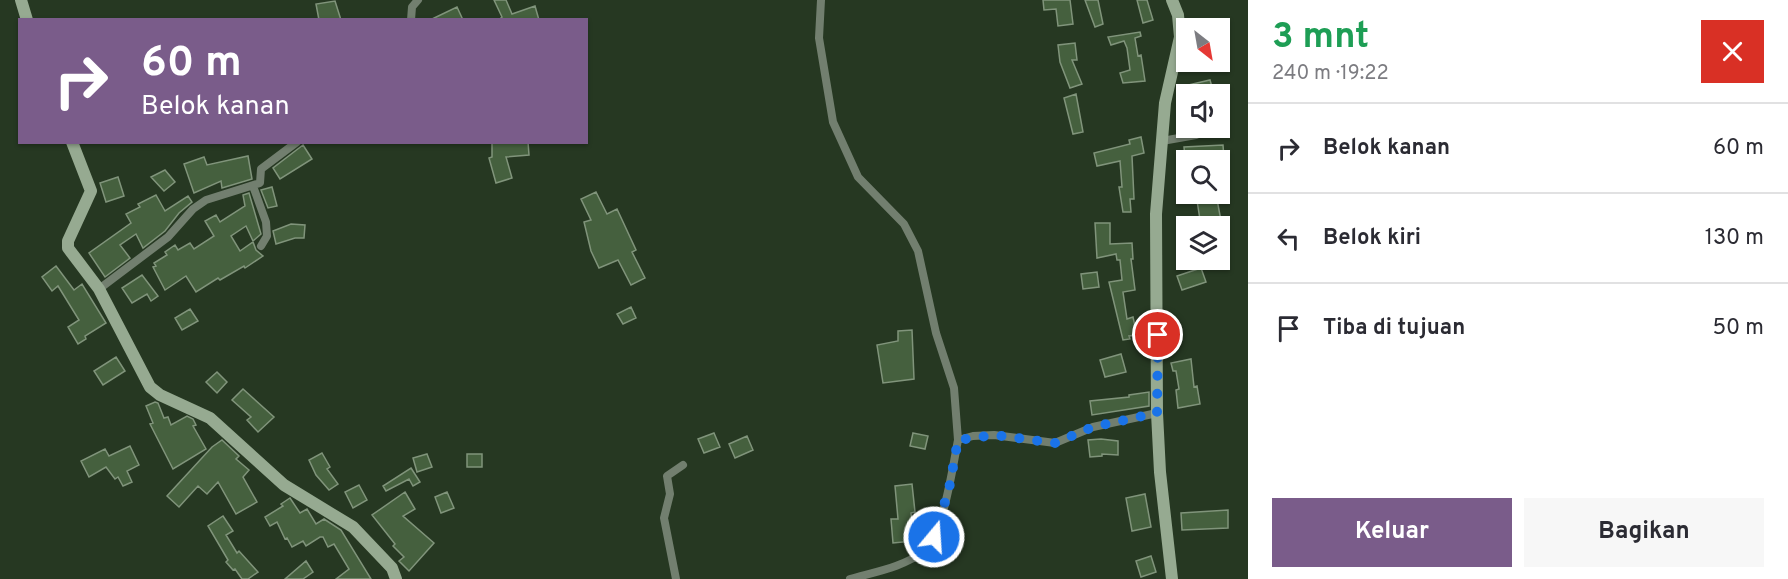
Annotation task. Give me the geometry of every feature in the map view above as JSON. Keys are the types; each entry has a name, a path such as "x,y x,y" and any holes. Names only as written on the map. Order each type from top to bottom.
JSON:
{"street":[{"path":"21,0 26,18"},
{"path":"411,18 412,7 418,0"},
{"path":"821,0 819,38 833,122 858,177 904,224 918,251 936,333 954,388 958,440 949,489 928,547 902,563 850,579"},
{"path":"1172,0 1178,15 1180,37 1165,103 1156,214 1157,413 1160,472 1173,579"},
{"path":"1162,141 1179,138"},
{"path":"73,144 90,191 67,246 99,289 135,362 155,393 210,418 284,485 353,527 392,568 396,579"},
{"path":"99,289 168,237 193,209 206,200 261,183 261,169 294,144"},
{"path":"253,186 266,222 267,236 261,246"},
{"path":"958,440 994,435 1055,443 1093,427 1157,413"},
{"path":"676,579 664,518 670,495 667,476 683,465"}],"building":[{"path":"494,0 506,0 512,14 535,6 538,18 501,18"},
{"path":"1043,0 1070,0 1073,24 1058,26 1056,9 1044,10"},
{"path":"1085,0 1098,0 1103,24 1095,27"},
{"path":"1137,0 1147,0 1153,20 1143,23"},
{"path":"335,1 340,18 319,18 316,4"},
{"path":"457,7 462,18 434,18"},
{"path":"1140,32 1141,36 1135,38 1138,56 1141,55 1145,81 1123,83 1120,73 1130,70 1127,48 1124,41 1111,45 1108,37"},
{"path":"1075,43 1077,60 1072,60 1082,84 1070,88 1060,62 1058,45"},
{"path":"1210,80 1211,84 1193,84"},
{"path":"1076,94 1083,132 1073,134 1064,98"},
{"path":"1141,137 1144,153 1132,156 1134,199 1130,199 1131,212 1123,212 1119,187 1122,187 1120,161 1097,166 1094,153 1130,144 1129,140"},
{"path":"492,144 528,144 529,155 506,157 512,178 496,183 489,158 492,157"},
{"path":"303,145 312,159 280,179 273,168"},
{"path":"1223,145 1223,150 1184,150 1184,147"},
{"path":"248,156 252,179 222,188 221,181 194,193 184,164 204,157 207,165"},
{"path":"165,170 175,182 164,191 151,177"},
{"path":"118,177 124,196 106,202 100,183"},
{"path":"272,187 277,206 268,208 261,190"},
{"path":"596,192 607,214 617,209 636,250 632,252 645,278 631,285 618,260 599,268 591,251 584,222 591,220 581,199"},
{"path":"249,193 261,234 253,241 246,226 231,236 240,251 253,242 256,250 263,256 245,268 244,266 220,280 218,278 196,292 186,276 165,290 153,267 156,266 154,263 167,255 165,252 175,245 178,250 190,243 194,249 214,236 205,221 216,215 220,222 245,206 243,195"},
{"path":"156,195 165,211 188,196 192,202 179,213 165,231 143,248 136,234 120,245 130,258 105,277 89,253 131,223 126,214 140,207 138,204"},
{"path":"1198,204 1218,204 1220,216 1199,216"},
{"path":"1095,223 1110,223 1110,244 1132,243 1133,259 1131,259 1135,290 1123,292 1127,319 1133,317 1137,335 1129,336 1130,339 1123,340 1109,282 1122,280 1120,260 1117,260 1116,254 1097,258"},
{"path":"291,224 305,225 304,238 295,238 276,244 273,231"},
{"path":"56,266 74,290 82,284 106,323 85,336 86,339 78,344 68,327 79,320 58,286 52,291 42,277"},
{"path":"1202,270 1206,282 1182,290 1177,276"},
{"path":"1097,272 1099,287 1083,289 1081,274"},
{"path":"142,275 158,296 151,301 147,294 132,303 122,288"},
{"path":"631,307 636,318 623,324 617,314"},
{"path":"190,309 198,321 182,330 175,318"},
{"path":"912,330 914,379 883,383 877,345 898,341 898,331"},
{"path":"1121,354 1126,372 1105,377 1100,360"},
{"path":"116,357 125,371 103,385 94,371"},
{"path":"1191,359 1194,387 1197,386 1200,404 1178,408 1176,390 1179,389 1176,371 1173,371 1171,363"},
{"path":"217,372 227,382 217,393 206,382"},
{"path":"243,389 274,417 258,432 247,420 251,417 232,400"},
{"path":"1149,392 1149,406 1092,415 1090,401 1129,397 1129,395"},
{"path":"158,403 164,418 168,417 171,425 187,416 193,419 196,425 193,426 206,449 173,469 150,424 153,423 146,406"},
{"path":"714,433 720,447 704,453 698,439"},
{"path":"913,433 928,436 925,449 910,446"},
{"path":"747,436 753,450 735,458 729,444"},
{"path":"222,440 239,456 236,459 249,470 243,477 257,502 236,514 218,482 207,494 198,486 179,507 167,496 212,447"},
{"path":"1088,440 1118,441 1118,455 1102,454 1102,456 1090,457"},
{"path":"130,446 139,465 127,471 132,482 123,486 118,477 115,479 106,467 89,477 81,461 105,449 109,456"},
{"path":"322,453 330,467 327,469 338,484 329,490 316,475 309,460"},
{"path":"427,454 432,467 417,472 413,458"},
{"path":"467,454 482,454 482,467 467,467"},
{"path":"411,468 420,482 413,486 409,479 386,491 383,486"},
{"path":"912,484 915,512 911,513 913,541 893,543 891,519 898,519 895,486"},
{"path":"359,485 367,500 353,508 345,492"},
{"path":"405,492 415,509 403,516 434,543 409,571 399,561 404,557 393,546 395,544 372,515"},
{"path":"447,492 454,508 441,513 435,497"},
{"path":"1145,494 1151,527 1132,531 1126,498"},
{"path":"290,498 300,513 307,509 316,524 324,519 341,530 371,579 336,579 349,569 334,544 328,547 323,537 320,537 306,546 303,541 292,547 287,538 285,539 277,522 270,526 265,517 283,506 281,504"},
{"path":"1228,510 1228,528 1182,530 1181,513"},
{"path":"223,516 233,531 226,535 237,553 239,551 258,572 248,579 242,579 226,562 228,560 208,526"},
{"path":"1151,556 1156,572 1141,577 1136,561"},
{"path":"306,561 313,572 303,579 285,579"}],"route":[{"path":"934,537 949,489 958,440 973,436 994,435 1052,444 1093,427 1157,413 1158,335"}]}
